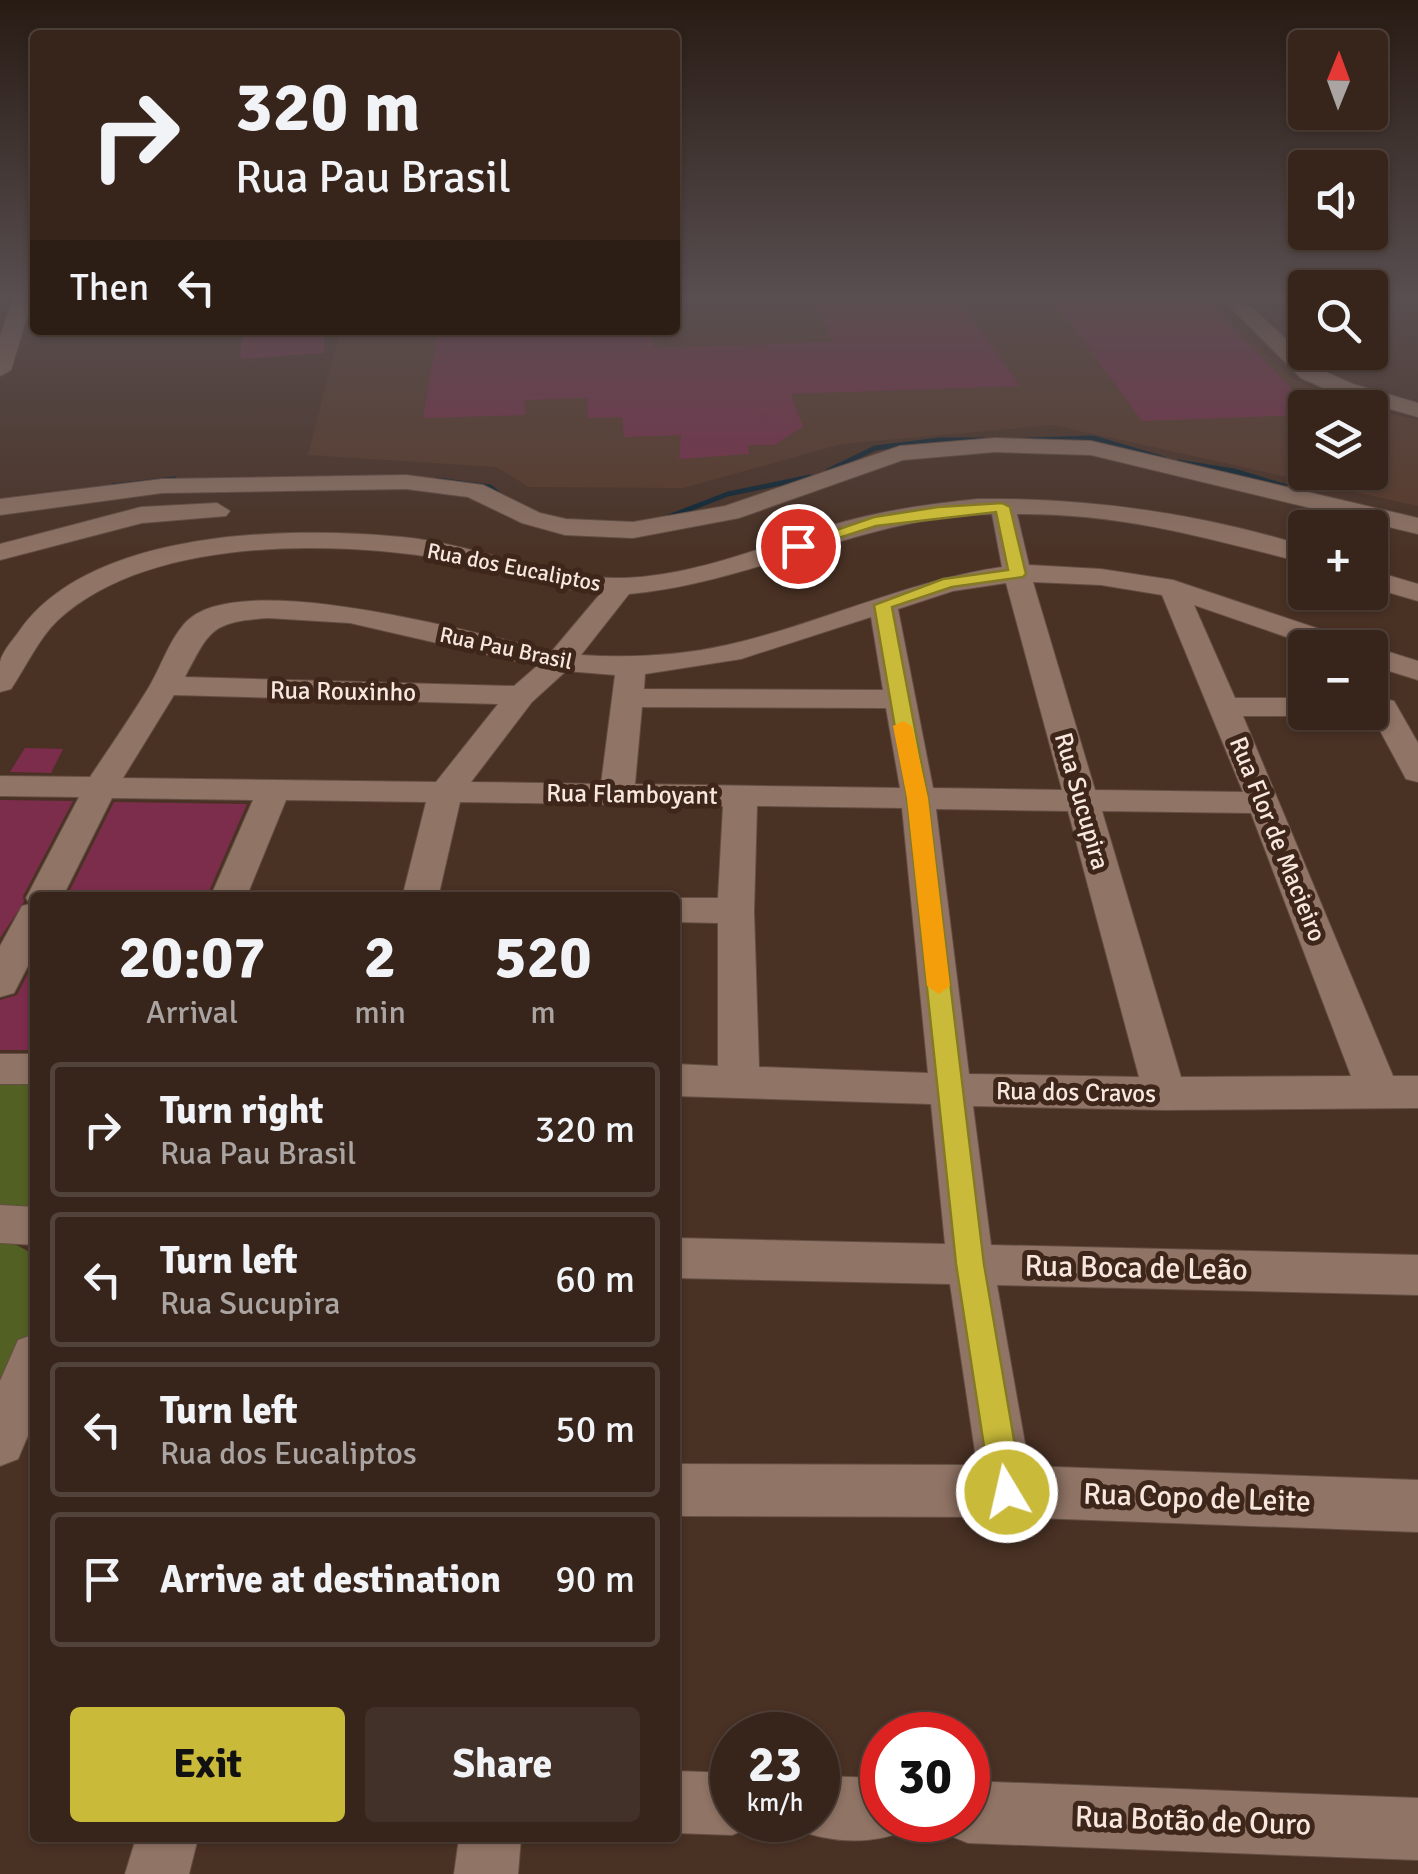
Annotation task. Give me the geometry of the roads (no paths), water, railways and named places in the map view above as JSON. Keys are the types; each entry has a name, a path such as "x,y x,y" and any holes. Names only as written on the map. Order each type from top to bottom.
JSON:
{"street":[{"path":"1362,387 1418,410"},
{"path":"1375,387 1418,398"},
{"path":"0,508 162,486 406,482 474,490 531,518 565,527 634,530 730,513 900,452 1050,445 1091,448 1418,526"},
{"name":"Rua dos Eucaliptos","path":"0,683 48,614 87,587 130,568 191,551 279,542 378,542 445,551 620,587 723,571 874,522 938,511 1002,507 1079,510 1201,526 1288,551"},
{"name":"Rua Sucupira","path":"1002,507 1164,1094"},
{"path":"0,552 141,515 232,511"},
{"name":"Rua Pau Brasil","path":"47,892 102,785 165,686 196,628 208,619 233,612 268,610 363,616 629,682 949,583 1018,574 1101,577 1173,588 1296,630"},
{"path":"1388,584 1418,593"},
{"path":"421,892 445,793 522,695 559,662 620,587"},
{"name":"Rua Flor de Macieiro","path":"1173,588 1264,803 1398,1092"},
{"path":"883,605 918,798 970,1264 1007,1492"},
{"path":"1388,661 1418,671"},
{"path":"618,793 629,682 897,699"},
{"name":"Rua Rouxinho","path":"165,686 522,695"},
{"path":"1225,707 1288,707"},
{"path":"1388,708 1418,707"},
{"path":"1388,726 1418,772"},
{"name":"Rua Flamboyant","path":"0,786 1264,803"},
{"path":"231,892 273,791"},
{"path":"740,796 736,912 740,1081"},
{"path":"680,910 736,912"},
{"path":"0,983 30,925"},
{"path":"0,1069 30,1069"},
{"name":"Rua dos Cravos","path":"680,1080 1164,1094 1398,1092"},
{"path":"0,1224 30,1226"},
{"name":"Rua Boca de Leão","path":"680,1258 1418,1275"},
{"path":"2,1428 30,1367"},
{"name":"Rua Copo de Leite","path":"680,1490 1007,1492 1418,1506"},
{"path":"680,1802 710,1803"},
{"name":"Rua Botão de Ouro","path":"990,1813 1418,1829"},
{"path":"157,1874 166,1842"},
{"path":"486,1874 490,1842"}],"waterway":[{"path":"1027,440 1093,438 1164,459"},
{"path":"828,471 875,448 940,440 983,440"},
{"path":"1178,462 1234,471 1300,491"},
{"path":"666,518 728,494 810,477"},
{"path":"113,486 174,479"},
{"path":"437,480 490,487 507,501"}]}
